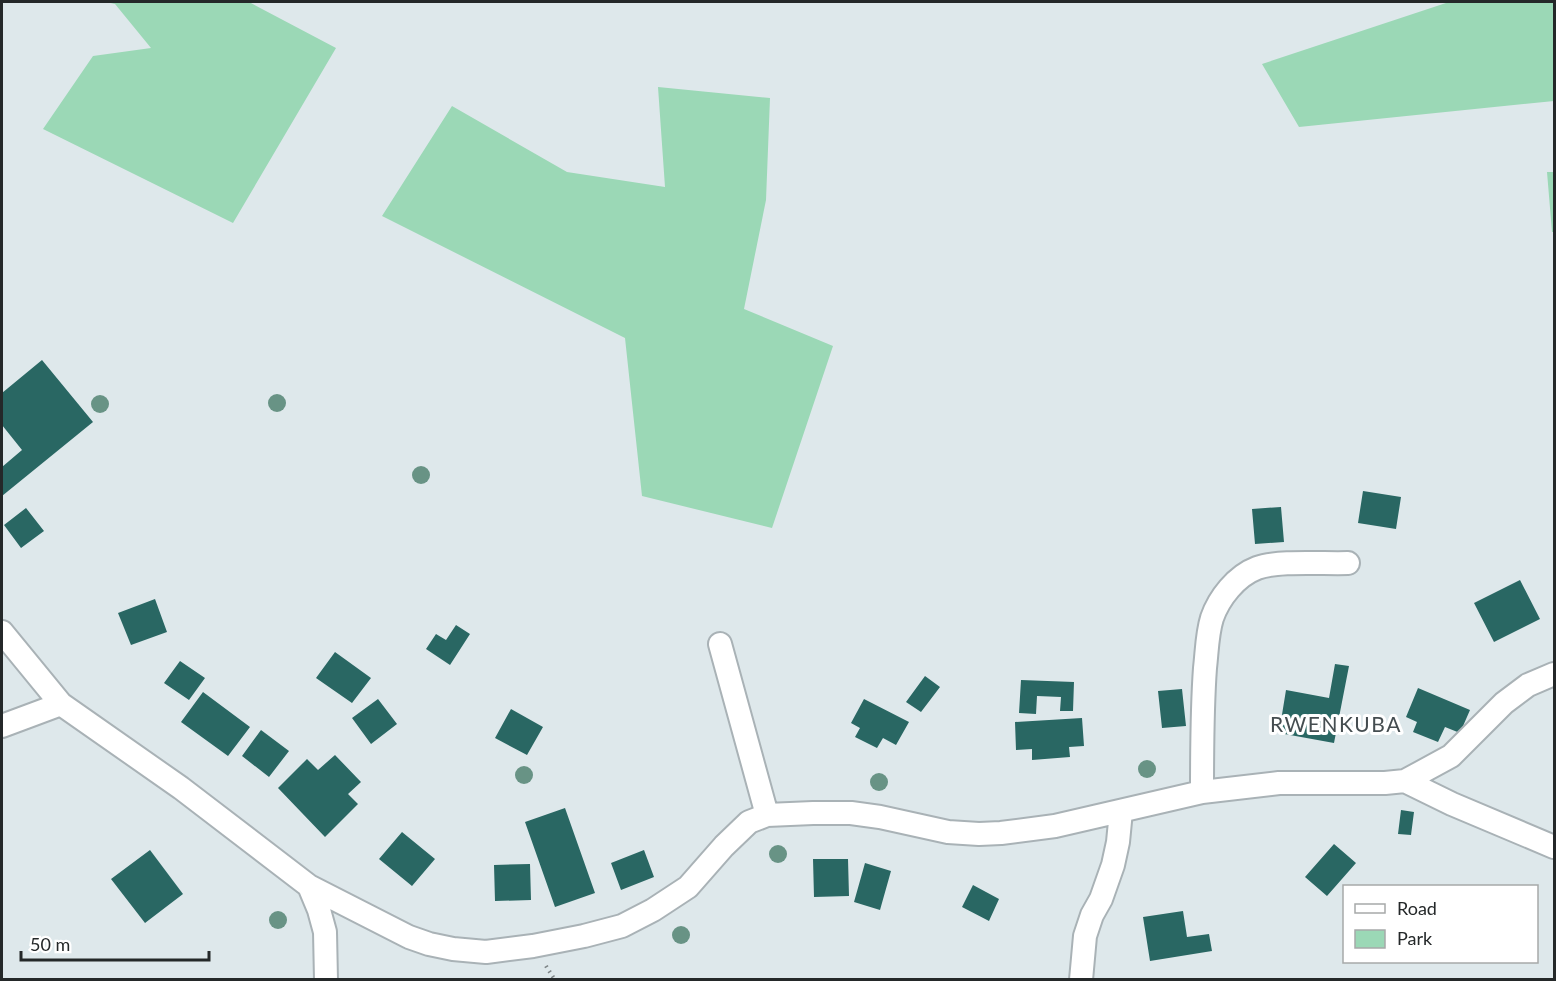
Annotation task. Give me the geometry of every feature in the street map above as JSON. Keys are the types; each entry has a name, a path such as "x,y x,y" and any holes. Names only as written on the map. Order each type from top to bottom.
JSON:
{"street":[{"path":"1202,792 1202,719 1209,634 1213,616 1222,597 1238,579 1256,568 1274,565 1348,563"},
{"path":"2,632 61,704 181,788 309,886 409,937 453,949 486,952 533,946 622,926 653,910 688,887 724,846 749,822 766,815 851,813 948,832 1002,833 1055,826 1202,792 1279,783 1405,781 1451,756 1504,703 1528,685 1554,674"},
{"path":"720,644 766,815"},
{"path":"2,726 61,704"},
{"path":"1405,781 1554,848"},
{"path":"1081,980 1085,936 1113,865 1121,811"},
{"path":"309,886 325,932 326,980"}],"green space":[{"path":"106,2 249,2 336,48 233,223 43,129 93,56 151,48 115,4"},
{"path":"1449,2 1554,2 1554,101 1299,127 1262,64"},
{"path":"658,87 770,98 766,200 744,309 833,346 772,528 642,496 625,338 382,216 452,106 567,172 665,187"},
{"path":"1547,172 1554,172 1554,232 1552,232"}],"building":[{"path":"42,360 93,422 2,496 2,467 22,450 2,425 2,393"},
{"path":"1363,491 1401,497 1396,529 1358,523"},
{"path":"1281,507 1284,542 1255,544 1252,509"},
{"path":"26,508 44,531 21,548 4,525"},
{"path":"1520,580 1540,619 1494,642 1474,603"},
{"path":"155,599 167,632 131,645 118,613"},
{"path":"456,625 470,634 450,665 426,649 436,634 446,640"},
{"path":"335,652 371,678 352,703 316,678"},
{"path":"180,661 205,678 189,700 164,683"},
{"path":"1335,664 1349,666 1334,743 1279,733 1286,690 1329,698"},
{"path":"925,676 940,687 921,712 906,702"},
{"path":"1021,680 1074,682 1073,711 1060,711 1061,697 1037,696 1036,714 1019,713"},
{"path":"1418,688 1470,710 1460,733 1445,727 1438,742 1413,732 1417,722 1406,717"},
{"path":"1182,689 1186,726 1162,728 1158,691"},
{"path":"203,692 250,727 228,756 181,722"},
{"path":"378,699 397,724 371,744 352,718"},
{"path":"864,699 909,722 896,745 883,738 877,748 855,737 860,728 851,723"},
{"path":"511,709 543,727 527,755 495,738"},
{"path":"1082,718 1084,746 1069,747 1070,757 1032,760 1032,749 1016,750 1015,722"},
{"path":"261,730 289,751 269,777 242,756"},
{"path":"335,755 361,782 348,794 358,804 325,837 278,788 307,759 318,770"},
{"path":"565,808 595,893 555,907 525,822"},
{"path":"1401,810 1414,812 1411,835 1398,834"},
{"path":"402,832 435,859 412,886 379,859"},
{"path":"1334,844 1356,863 1327,896 1305,877"},
{"path":"150,850 183,894 145,923 111,879"},
{"path":"644,850 654,877 621,890 611,863"},
{"path":"813,859 848,859 849,896 814,897"},
{"path":"865,863 891,871 880,910 854,902"},
{"path":"530,864 531,900 495,901 494,865"},
{"path":"973,885 999,899 989,921 962,907"},
{"path":"1183,911 1187,937 1209,934 1212,951 1150,961 1143,917"}],"district":[{"name":"RWENKUBA","path":"1336,723"}]}
